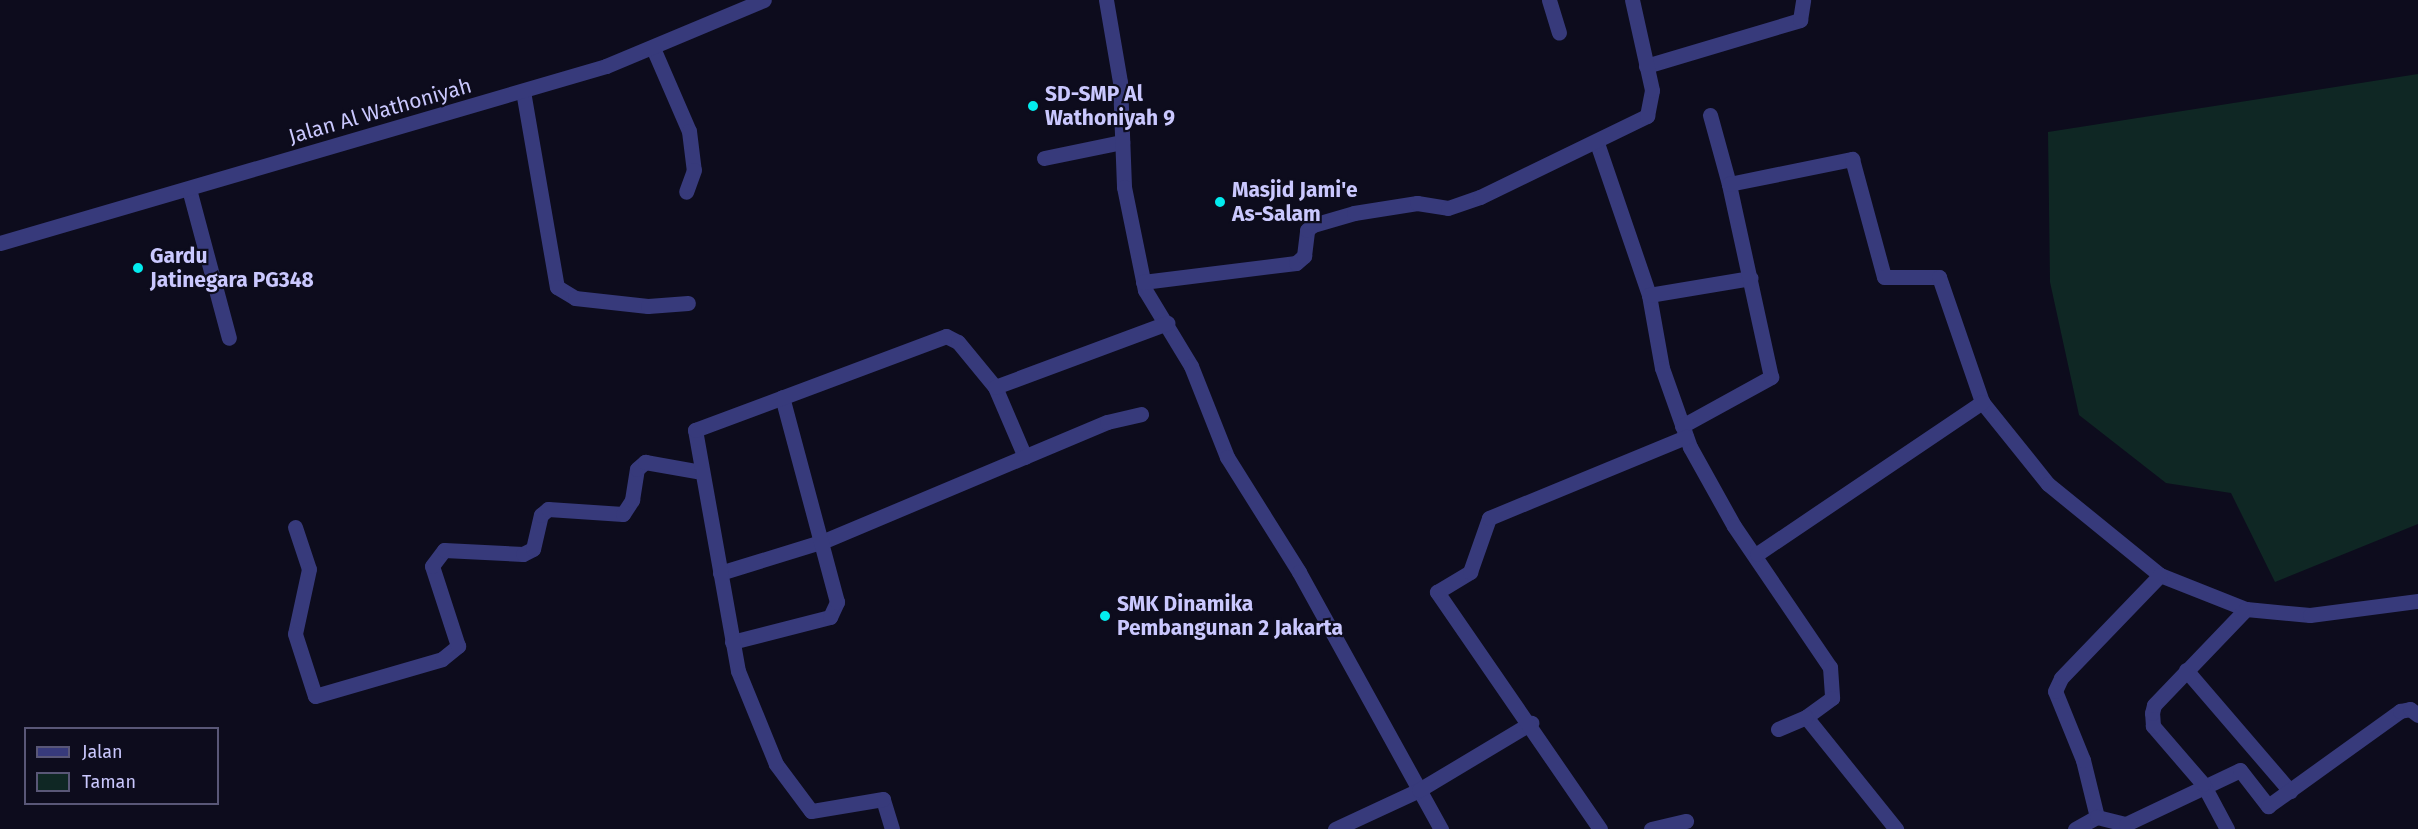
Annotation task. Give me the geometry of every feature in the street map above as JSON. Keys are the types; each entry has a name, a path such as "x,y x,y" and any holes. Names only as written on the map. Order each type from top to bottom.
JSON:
{"street":[{"name":"Jalan Al Wathoniyah","path":"0,243 523,91 653,48 764,0"},
{"path":"1106,0 1120,82 1124,187 1143,282 1191,366 1227,457 1299,572 1441,829"},
{"path":"1549,0 1560,33"},
{"path":"1143,282 1296,263 1307,250 1307,230 1313,225 1417,203 1448,208 1596,143 1647,116 1653,105 1632,0"},
{"path":"1646,66 1800,20 1803,0"},
{"path":"653,48 689,131 694,170 686,192"},
{"path":"523,91 550,263 565,296 648,306 688,303"},
{"path":"1600,829 1531,723 1437,592 1470,572 1490,518 1684,432 1771,377 1758,336 1751,278 1710,115"},
{"path":"1044,158 1122,142"},
{"path":"1596,143 1649,295 1662,368 1684,432 1734,526 1757,555 1835,680 1832,698 1806,717 1779,729"},
{"path":"1729,184 1852,159 1884,277 1939,277 1982,402 2048,484 2160,575 2246,609 2310,615 2418,602"},
{"path":"189,189 229,338"},
{"path":"1649,295 1751,278"},
{"path":"995,387 1167,323"},
{"path":"892,829 883,799 811,811 791,787 750,710 732,642 695,430 946,336 958,342 995,387 1025,457"},
{"path":"732,642 834,613 837,584 782,397"},
{"path":"1757,555 1982,402"},
{"path":"720,573 824,541 1107,422 1141,414"},
{"path":"296,527 309,569 295,634 315,696 442,658 458,646 432,566 444,550 530,552 548,509 617,516 628,510 637,469 645,462 702,471"},
{"path":"2097,817 2083,760 2055,691 2061,678 2160,575"},
{"path":"2227,829 2203,784 2153,726 2154,705 2246,609"},
{"path":"2186,670 2290,791"},
{"path":"2075,829 2097,817 2126,824 2203,784 2240,770 2262,805 2290,791 2331,756 2400,711 2410,709 2418,715"},
{"path":"1806,717 1896,829"},
{"path":"1335,829 1419,790 1531,723"},
{"path":"1651,829 1686,821"}],"green space":[{"path":"2418,74 2418,524 2275,582 2231,493 2166,483 2079,415 2050,282 2048,132"}],"place":[{"name":"SD-SMP Al Wathoniyah 9","path":"1033,106"},
{"name":"Masjid Jami'e As-Salam","path":"1220,202"},
{"name":"Gardu Jatinegara PG348","path":"138,268"},
{"name":"SMK Dinamika Pembangunan 2 Jakarta","path":"1105,616"}]}
